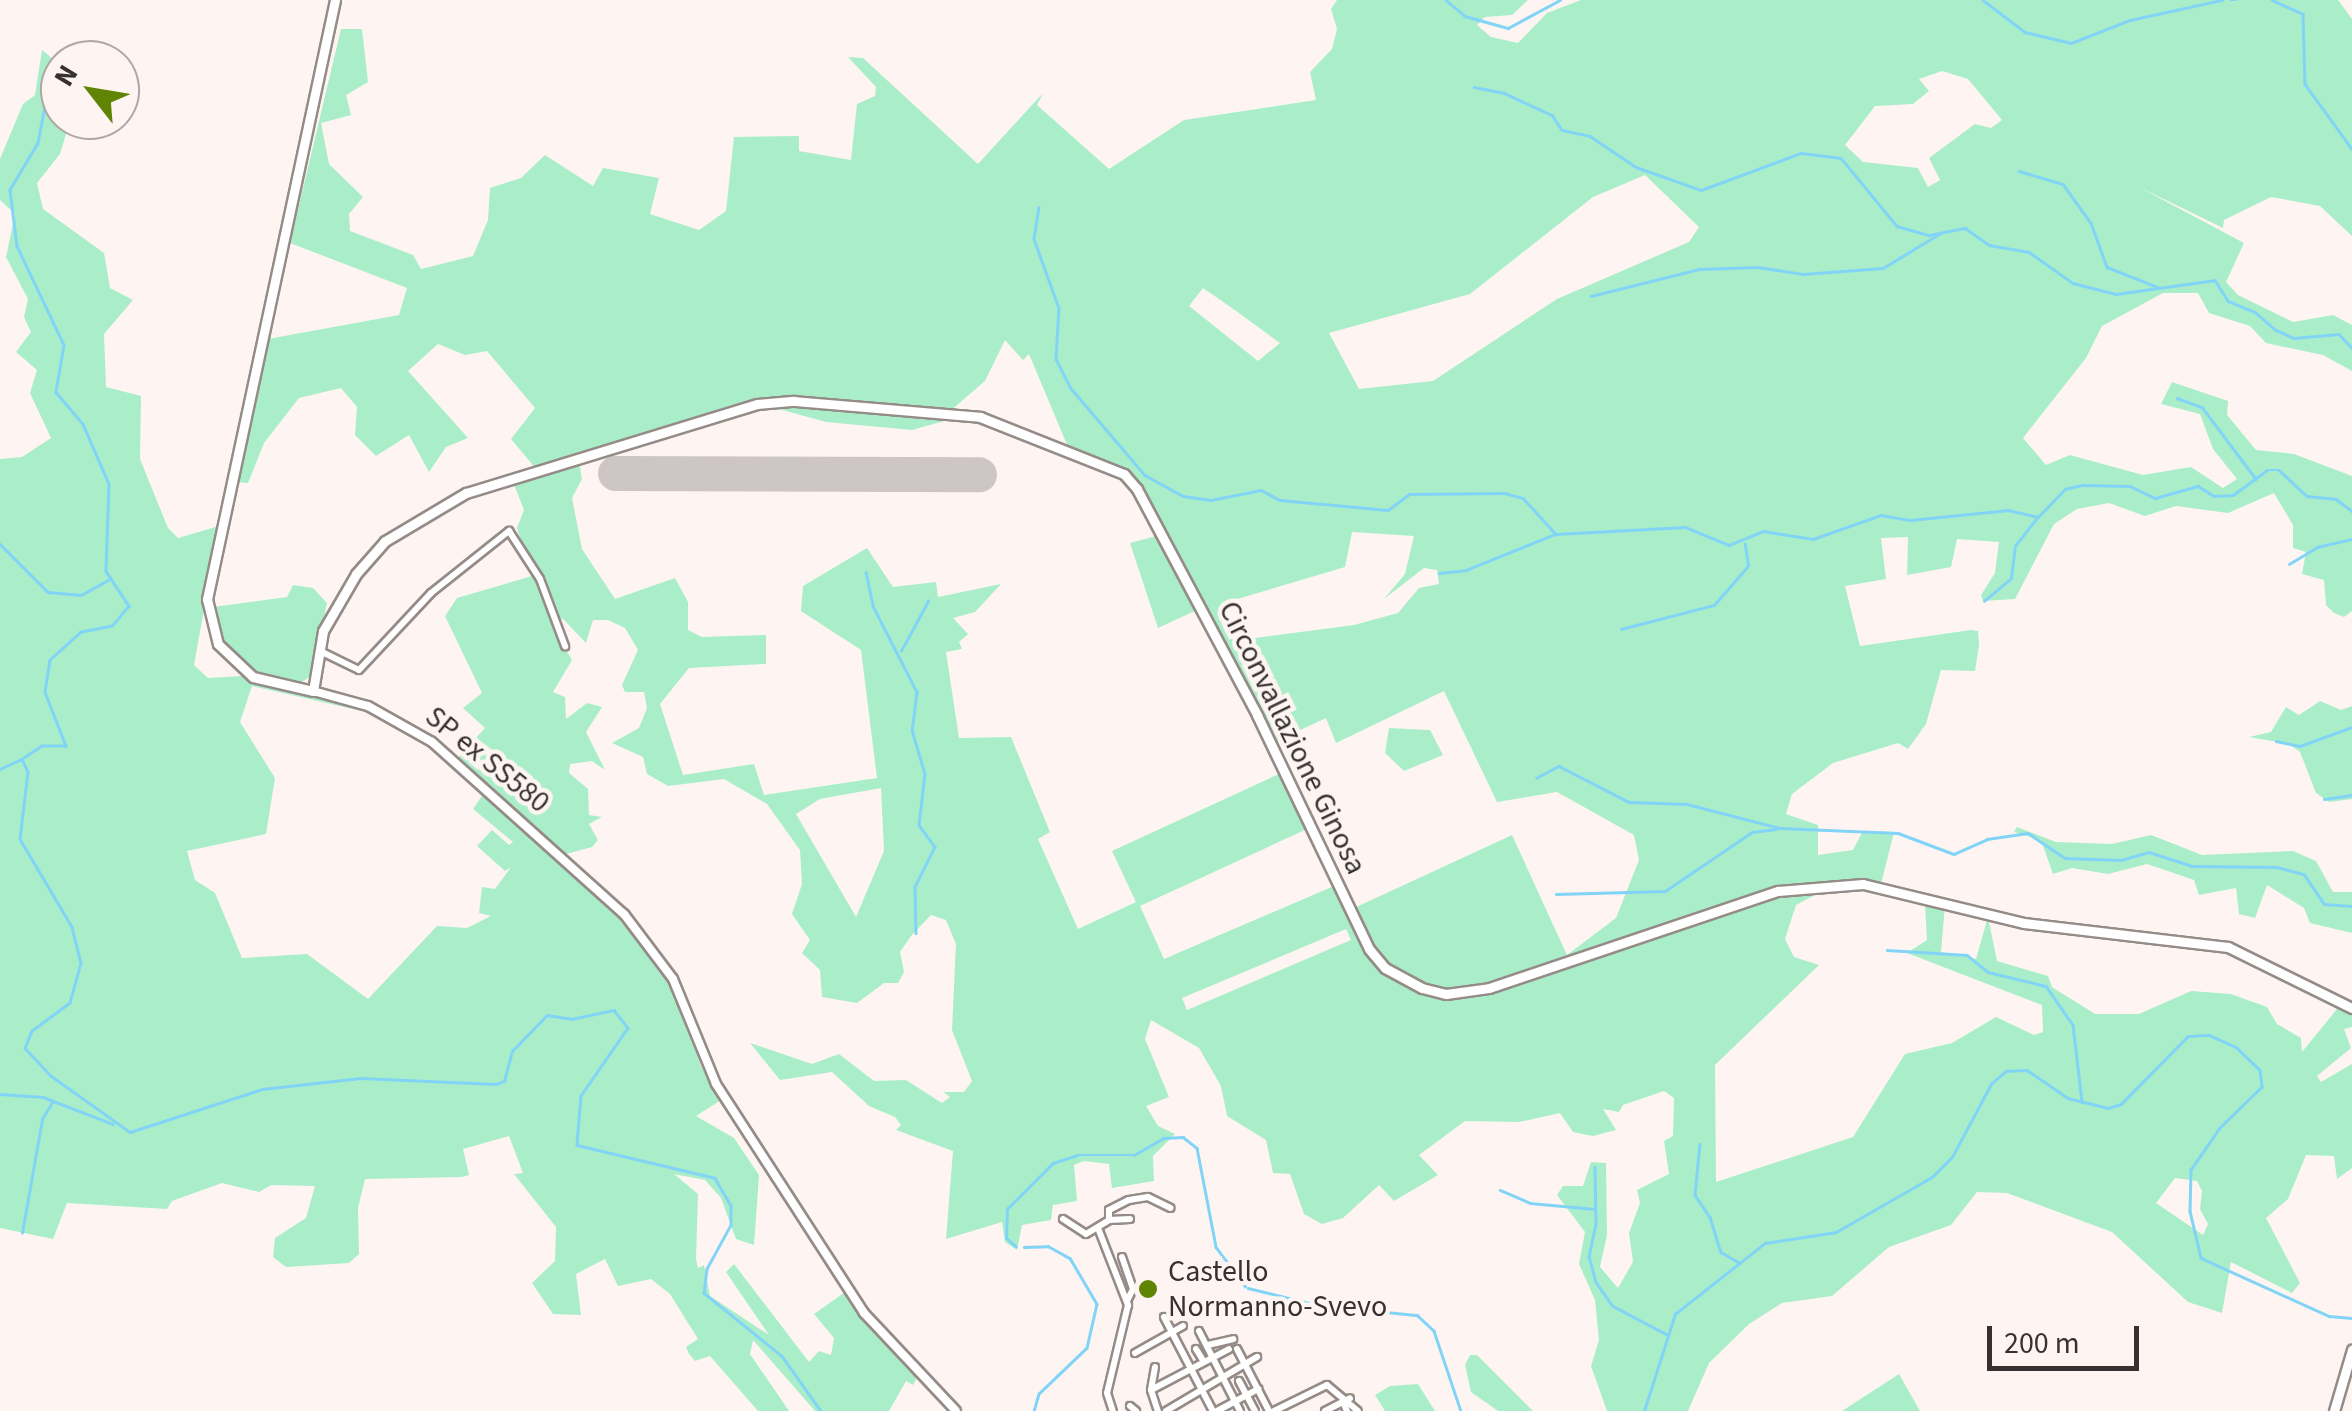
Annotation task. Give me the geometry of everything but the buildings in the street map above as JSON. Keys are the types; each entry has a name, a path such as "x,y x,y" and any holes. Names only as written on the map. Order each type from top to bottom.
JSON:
{"main road":[{"name":"SP ex SS580","path":"313,691 241,670 218,644 206,599 335,0"},
{"name":"Circonvallazione Ginosa","path":"313,691 320,650 339,600 384,541 466,493 757,404 794,401 980,417 1090,458 1124,474 1137,489 1257,715 1369,949 1385,968 1422,988 1446,994 1489,988 1778,891 1863,884 2024,924 2228,946 2352,1008"},
{"path":"2334,1411 2352,1350"}],"street":[{"path":"320,650 359,670 431,592 509,530 540,579 564,646"},
{"name":"SP ex SS580","path":"313,691 368,706 432,742 624,914 673,979 716,1084 864,1313 956,1411"},
{"path":"1109,1220 1108,1210 1129,1200 1148,1197 1171,1208"},
{"path":"1063,1219 1086,1234 1109,1220 1130,1219"},
{"path":"1098,1228 1127,1301 1126,1332 1107,1393 1114,1411"},
{"path":"1122,1258 1133,1290 1127,1301"},
{"path":"1164,1317 1215,1411 1258,1389"},
{"path":"1135,1353 1184,1326"},
{"path":"1199,1330 1240,1411"},
{"path":"1208,1345 1233,1339"},
{"path":"1196,1349 1204,1362"},
{"path":"1151,1390 1233,1349 1271,1411 1323,1385 1358,1411"},
{"path":"1171,1410 1257,1357"},
{"path":"1154,1367 1151,1390 1158,1411"},
{"path":"1239,1381 1255,1411"},
{"path":"1329,1410 1346,1400"},
{"path":"1346,1400 1347,1411"}],"green space":[{"path":"1337,0 1528,0 1512,15 1485,17 1477,25 1491,37 1518,43 1547,13 1581,0 2338,0 2352,19 2352,236 2320,206 2271,197 2224,220 2223,228 2137,186 2244,243 2226,282 2238,295 2293,322 2333,315 2352,325 2352,371 2323,355 2266,343 2250,326 2209,313 2198,293 2163,293 2102,326 2086,358 2023,438 2046,465 2070,455 2143,475 2191,467 2223,488 2237,479 2213,449 2200,414 2161,404 2172,382 2228,401 2227,415 2256,450 2294,454 2352,476 2352,611 2344,617 2334,613 2326,605 2324,580 2302,574 2306,552 2293,548 2293,525 2274,493 2228,513 2176,506 2145,516 2109,503 2077,509 2054,524 2015,599 1983,601 1981,595 1995,573 1999,542 1957,539 1951,567 1907,575 1908,537 1881,538 1886,579 1845,586 1860,646 1971,630 1978,631 1979,645 1975,671 1941,670 1926,724 1908,749 1898,743 1833,763 1792,794 1786,814 1818,825 1818,855 1853,850 1863,831 1894,832 1881,884 1836,881 1774,890 1459,991 1423,986 1394,970 1371,947 1352,909 1512,835 1567,955 1616,918 1639,860 1634,835 1557,792 1497,802 1444,691 1336,743 1326,718 1273,743 1140,489 1068,447 1029,354 1023,360 1005,340 985,381 950,411 780,400 537,470 511,439 535,408 487,351 465,355 438,344 408,371 468,438 446,447 429,472 409,435 376,456 355,435 357,407 341,388 299,398 264,443 248,483 237,482 268,339 399,315 407,288 290,243 341,29 362,29 368,82 346,95 351,115 321,123 329,164 363,197 349,214 350,231 413,255 421,269 473,256 488,220 490,188 521,178 545,155 593,186 603,168 659,178 650,214 699,230 726,211 734,137 799,136 799,151 851,160 857,104 875,96 876,87 848,57 863,58 978,164 1043,93 1037,105 1109,169 1184,120 1316,100 1310,72 1332,49 1337,29 1331,9","holes":["1942,71 1968,79 2002,120 1991,128 1975,124 1929,158 1940,180 1928,187 1918,168 1863,162 1845,145 1875,106 1913,104 1929,91 1919,79","1645,175 1699,227 1689,242 1557,299 1433,381 1359,389 1329,333 1470,294 1593,197","1203,288 1280,343 1258,361 1189,306","1352,532 1414,536 1405,574 1384,599 1424,568 1437,570 1439,584 1419,588 1398,613 1354,625 1255,638 1231,630 1225,613 1231,601 1345,567"]},
{"path":"40,63 40,140 64,140 60,154 37,183 43,209 104,253 110,288 133,300 104,334 106,387 141,396 140,459 168,528 178,538 219,526 194,665 208,678 242,676 375,714 252,686 240,722 275,778 266,834 187,851 195,880 215,893 242,958 307,954 368,999 437,926 467,928 491,916 479,913 482,887 495,889 511,867 505,871 477,846 492,830 509,845 513,842 473,809 484,793 628,919 678,994 701,1066 721,1100 696,1116 734,1138 759,1175 754,1245 736,1239 721,1198 705,1180 674,1174 698,1194 696,1259 698,1268 704,1265 710,1296 769,1335 726,1272 734,1264 809,1362 819,1351 831,1355 834,1338 814,1314 848,1290 918,1376 913,1385 906,1381 889,1411 815,1411 753,1340 750,1354 789,1411 758,1411 710,1356 695,1361 689,1354 686,1347 698,1339 670,1294 651,1279 618,1286 605,1259 576,1274 581,1315 553,1314 532,1283 555,1261 556,1227 514,1174 523,1173 509,1136 463,1149 469,1175 365,1179 358,1208 359,1254 349,1263 286,1267 273,1257 275,1238 306,1218 315,1186 271,1185 259,1192 222,1183 172,1201 167,1209 67,1203 53,1239 0,1228 0,459 22,457 51,438 30,393 37,370 16,352 31,332 24,317 28,299 6,257 15,214 0,200 0,159 23,104 35,95"},
{"path":"768,406 955,418 912,430 826,422"},
{"path":"579,462 582,479 572,498 582,549 615,599 675,578 688,602 688,630 702,637 766,635 766,664 689,668 660,704 683,775 754,764 764,795 877,778 861,650 801,611 803,586 867,548 893,587 936,582 938,597 1001,584 975,612 953,618 968,634 959,642 962,649 946,652 959,738 1011,737 1050,832 1038,839 1078,929 1136,902 1112,851 1281,773 1307,829 1140,906 1164,959 1334,886 1355,931 1401,981 1467,995 1812,888 1813,896 1796,905 1785,939 1794,957 1819,965 1715,1065 1716,1182 1853,1137 1905,1054 1952,1043 1996,1017 2034,1035 2043,1032 2042,1005 1907,953 1927,940 1925,904 1945,905 1941,952 1976,959 1988,917 1997,961 2048,976 2052,987 2095,1014 2139,1014 2191,991 2231,994 2267,1007 2277,1024 2301,1038 2302,1052 2337,1009 2352,1011 2352,1027 2344,1029 2351,1048 2317,1076 2321,1082 2352,1064 2352,1168 2337,1179 2334,1156 2306,1155 2288,1199 2266,1218 2300,1283 2292,1293 2231,1262 2222,1313 2188,1302 2112,1232 2007,1193 1977,1192 1951,1225 1889,1247 1832,1296 1782,1303 1749,1324 1709,1363 1688,1411 1607,1411 1591,1366 1599,1340 1595,1300 1579,1264 1585,1232 1557,1195 1563,1186 1583,1186 1591,1162 1606,1163 1607,1235 1600,1267 1618,1288 1633,1262 1629,1233 1640,1203 1637,1190 1669,1174 1664,1141 1673,1136 1674,1098 1664,1091 1623,1105 1619,1112 1603,1109 1616,1130 1593,1136 1573,1132 1560,1113 1519,1122 1465,1121 1419,1155 1438,1175 1394,1201 1379,1185 1343,1218 1322,1224 1304,1214 1290,1174 1273,1173 1266,1140 1227,1116 1221,1086 1199,1048 1151,1020 1145,1039 1169,1097 1146,1106 1158,1126 1175,1134 1153,1156 1154,1181 1112,1188 1109,1164 1084,1161 1074,1165 1077,1201 1053,1205 1051,1220 1022,1225 1017,1250 1005,1242 1002,1222 946,1239 953,1151 896,1130 901,1125 895,1117 869,1106 832,1072 780,1080 750,1043 812,1064 839,1054 874,1081 906,1080 942,1103 950,1097 943,1092 964,1092 972,1081 952,1030 956,944 946,920 931,915 911,936 900,952 904,972 898,983 884,983 857,1003 822,997 820,970 802,953 810,940 792,914 802,884 800,850 767,804 724,779 668,786 647,774 643,757 612,743 639,728 647,708 644,692 625,692 622,685 638,650 625,628 608,620 593,620 586,643 562,618 555,632 572,660 553,692 565,697 566,719 587,703 602,707 586,732 605,770 592,761 570,764 569,773 588,789 589,815 602,817 589,824 598,840 592,847 566,854 457,759 485,728 463,708 482,693 445,616 457,598 532,576 517,528 524,510 513,482","holes":["881,788 884,851 856,917 796,814 820,799","1346,929 1351,940 1187,1010 1182,998","2175,1178 2197,1181 2202,1191 2200,1209 2208,1224 2203,1235 2156,1203"]},
{"path":"1160,535 1199,609 1158,628 1130,543"},
{"path":"293,585 313,588 327,603 311,676 297,685 257,675 223,645 213,607 287,597"},
{"path":"2320,701 2341,710 2352,706 2352,799 2329,802 2316,793 2300,752 2289,744 2249,737 2271,732 2286,707 2299,715"},
{"path":"1389,728 1430,730 1443,755 1404,771 1385,753"},
{"path":"2017,827 2056,842 2112,844 2151,835 2202,855 2293,851 2316,861 2333,892 2352,892 2352,933 2310,923 2304,908 2267,885 2255,918 2239,914 2236,888 2199,895 2194,880 2147,864 2108,874 2072,868 2053,874 2041,840 2014,832"},
{"path":"1470,1355 1477,1355 1533,1411 1498,1411 1471,1392 1465,1365"},
{"path":"1899,1374 1920,1411 1842,1411"},
{"path":"1418,1384 1435,1411 1385,1411 1375,1395 1390,1386"}],"waterway":[{"path":"1446,0 1465,16 1508,28 1560,0"},
{"path":"1983,0 2025,32 2071,43 2130,20 2222,0"},
{"path":"2231,0 2236,0"},
{"path":"2272,0 2303,14 2305,84 2352,149"},
{"path":"1474,87 1504,93 1552,115 1562,130 1590,136 1636,167 1701,190 1801,153 1841,158 1897,226 1929,235 1965,228 1989,245 2029,252 2073,283 2116,294 2215,280 2228,301 2255,312 2276,330 2294,338 2339,334 2352,348"},
{"path":"40,132 38,143 10,190 17,246 64,345 56,392 83,424 109,484 106,571 129,606 112,626 81,632 50,660 45,692 66,746 42,746 22,759 28,772 20,839 72,927 81,963 70,1003 32,1031 25,1048 50,1075 130,1132 262,1089 360,1078 496,1084 504,1081 512,1051 547,1015 571,1019 614,1010 628,1028 581,1096 577,1145 715,1178 731,1206 731,1225 707,1269 704,1293 782,1356 821,1411"},
{"path":"2019,171 2063,184 2091,223 2107,267 2160,288"},
{"path":"1039,207 1034,239 1059,308 1056,359 1070,387 1145,475 1183,496 1211,500 1261,490 1280,500 1388,510 1409,494 1505,493 1523,498 1556,534 1685,527 1729,545 1763,531 1813,539 1881,515 1910,520 2008,510 2038,517 2065,489 2083,485 2130,486 2155,498 2198,486 2214,496 2233,495 2267,470 2279,470 2307,496 2336,499 2352,511"},
{"path":"1591,296 1699,269 1758,267 1803,274 1883,268 1939,234"},
{"path":"2177,398 2202,407 2256,479"},
{"path":"1984,601 2011,578 2015,546 2036,519"},
{"path":"1439,573 1466,570 1555,534"},
{"path":"2289,564 2317,547 2352,539"},
{"path":"0,544 48,592 81,595 110,579"},
{"path":"1621,629 1714,605 1748,566 1745,544"},
{"path":"866,572 873,606 917,692 912,730 925,774 919,825 935,847 915,887 916,933"},
{"path":"901,651 928,601"},
{"path":"2276,741 2300,746 2352,727"},
{"path":"0,769 21,759"},
{"path":"1536,778 1559,766 1629,802 1687,804 1780,828 1898,833 1954,854 1987,839 2028,833 2065,858 2121,860 2149,852 2192,866 2277,867 2304,874 2324,904 2352,906"},
{"path":"2324,799 2352,795"},
{"path":"1556,894 1665,891 1752,832 1776,829"},
{"path":"1887,950 1967,955 1988,972 2046,986 2073,1025 2082,1102"},
{"path":"1644,1411 1675,1314 1765,1243 1836,1232 1932,1177 1952,1157 1991,1084 2006,1071 2027,1070 2068,1098 2108,1108 2121,1104 2188,1036 2209,1035 2236,1047 2260,1070 2262,1087 2220,1128 2191,1170 2190,1211 2201,1258 2329,1316 2352,1318"},
{"path":"0,1094 43,1097 113,1124"},
{"path":"22,1233 42,1119 53,1101"},
{"path":"1016,1247 1006,1238 1007,1209 1053,1163 1077,1155 1134,1155 1163,1138 1183,1137 1197,1148 1216,1247 1245,1286"},
{"path":"1700,1144 1695,1195 1710,1217 1721,1252 1740,1263"},
{"path":"1595,1167 1596,1224 1589,1256 1596,1282 1613,1306 1666,1334"},
{"path":"1500,1190 1530,1203 1595,1209"},
{"path":"1024,1247 1048,1246 1070,1258 1097,1304 1087,1348 1039,1394 1034,1411"},
{"path":"1248,1288 1318,1305 1417,1315 1434,1331 1461,1411"}],"runway":[{"path":"615,473 979,474"}],"place":[{"name":"Castello Normanno-Svevo","path":"1148,1289"}]}
